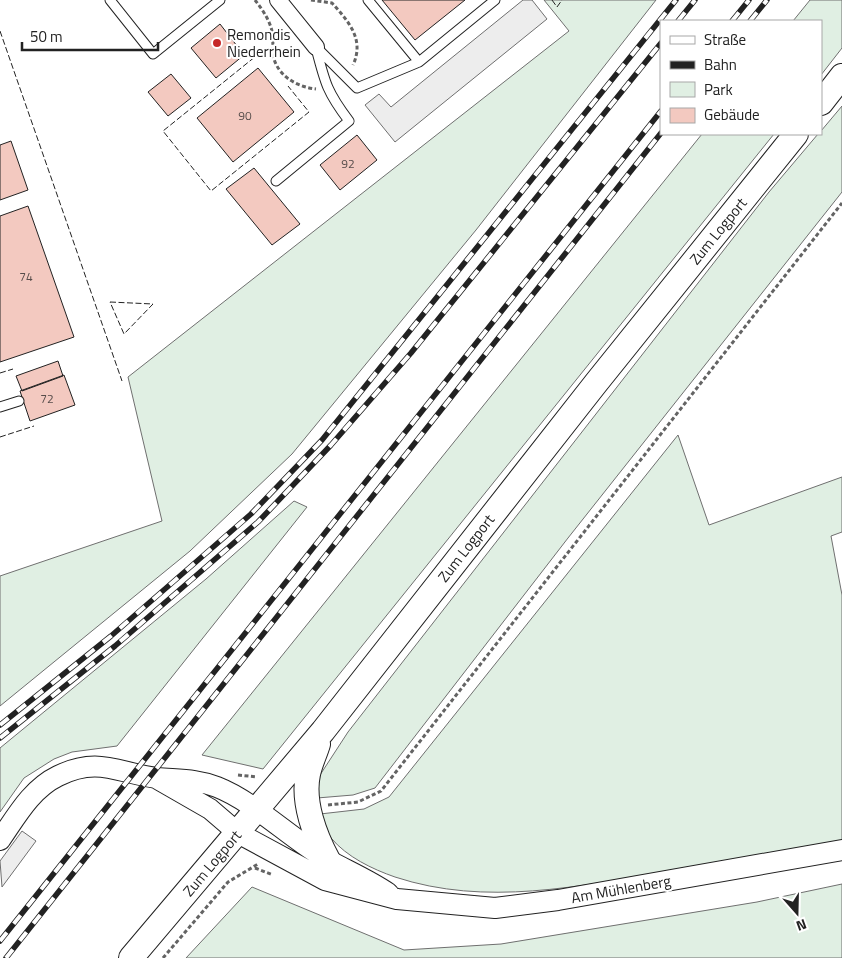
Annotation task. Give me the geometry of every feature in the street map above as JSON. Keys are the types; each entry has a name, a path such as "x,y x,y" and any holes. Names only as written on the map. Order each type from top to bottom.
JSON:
{"main road":[{"path":"822,102 842,76"},
{"name":"Zum Logport","path":"131,958 238,834 323,731 596,383 795,135"},
{"path":"323,731 307,775 309,807 315,836 328,860"}],"street":[{"path":"278,0 316,47"},
{"path":"0,840 32,795 57,776 87,766 113,767 156,778"},
{"name":"Am Mühlenberg","path":"156,778 192,780 234,795 328,860 365,877 398,899"},
{"name":"Am Mühlenberg","path":"156,778 210,809 238,834 325,880 398,899 504,907 558,900 842,850"}],"lane":[{"path":"110,0 153,54 220,0"},
{"path":"368,0 419,62"},
{"path":"316,47 357,88 419,62 495,0"},
{"path":"276,181 349,122 331,98 316,47"},
{"path":"0,407 18,401"}],"path":[{"path":"309,807 358,802 381,791 842,203"},
{"path":"163,958 228,882 240,873 255,868"}],"green space":[{"path":"544,0 656,0 476,230 292,454 190,551 0,706 0,576 162,521 128,377 569,31"},
{"path":"810,0 842,0 842,48 822,74 822,20 794,20"},
{"path":"842,106 842,192 568,538 375,788 353,795 317,798 320,775 348,732 769,192 817,135 822,135 822,130"},
{"path":"701,135 773,135 263,769 202,755"},
{"path":"678,435 709,525 842,477 842,532 831,536 842,595 842,842 602,882 533,891 498,892 464,891 429,886 395,877 352,857 337,845 331,838 320,814 364,809 389,797"},
{"path":"294,501 307,507 117,746 72,752 54,759 24,778 0,812 0,748 206,579"},
{"path":"842,884 842,958 186,958 252,887 404,950 501,944 757,902"}],"shaded area":[{"path":"523,0 532,0 547,19 395,142 365,105 379,94 391,107"},
{"path":"22,831 36,841 2,887 0,861"}],"building":[{"path":"382,0 465,0 415,40"},
{"path":"220,24 244,55 216,78 191,48"},
{"path":"258,68 294,112 233,162 197,118"},
{"path":"171,74 191,98 168,116 148,92"},
{"path":"357,135 377,160 340,190 320,165"},
{"path":"11,141 28,190 0,200 0,145"},
{"path":"254,168 300,224 272,245 226,189"},
{"path":"28,206 74,337 0,362 0,216"},
{"path":"58,361 63,376 22,391 16,376"},
{"path":"64,375 75,405 30,421 20,391"}],"railway":[{"path":"0,725 111,636 251,514 322,440 676,0"},
{"path":"679,20 695,0"},
{"path":"733,20 749,0"},
{"path":"751,20 767,0"},
{"path":"0,738 115,646 258,522 331,445 411,353 660,44"},
{"path":"0,941 660,112"},
{"path":"6,958 660,134"}],"fence":[{"path":"552,0 557,7 562,0"},
{"path":"0,31 122,381"},
{"path":"261,52 163,131 211,191 309,112 288,86"},
{"path":"110,302 153,304 124,334 110,302"},
{"path":"0,373 13,369"},
{"path":"0,437 34,426"}],"place":[{"name":"Remondis Niederrhein","path":"217,43"}]}
